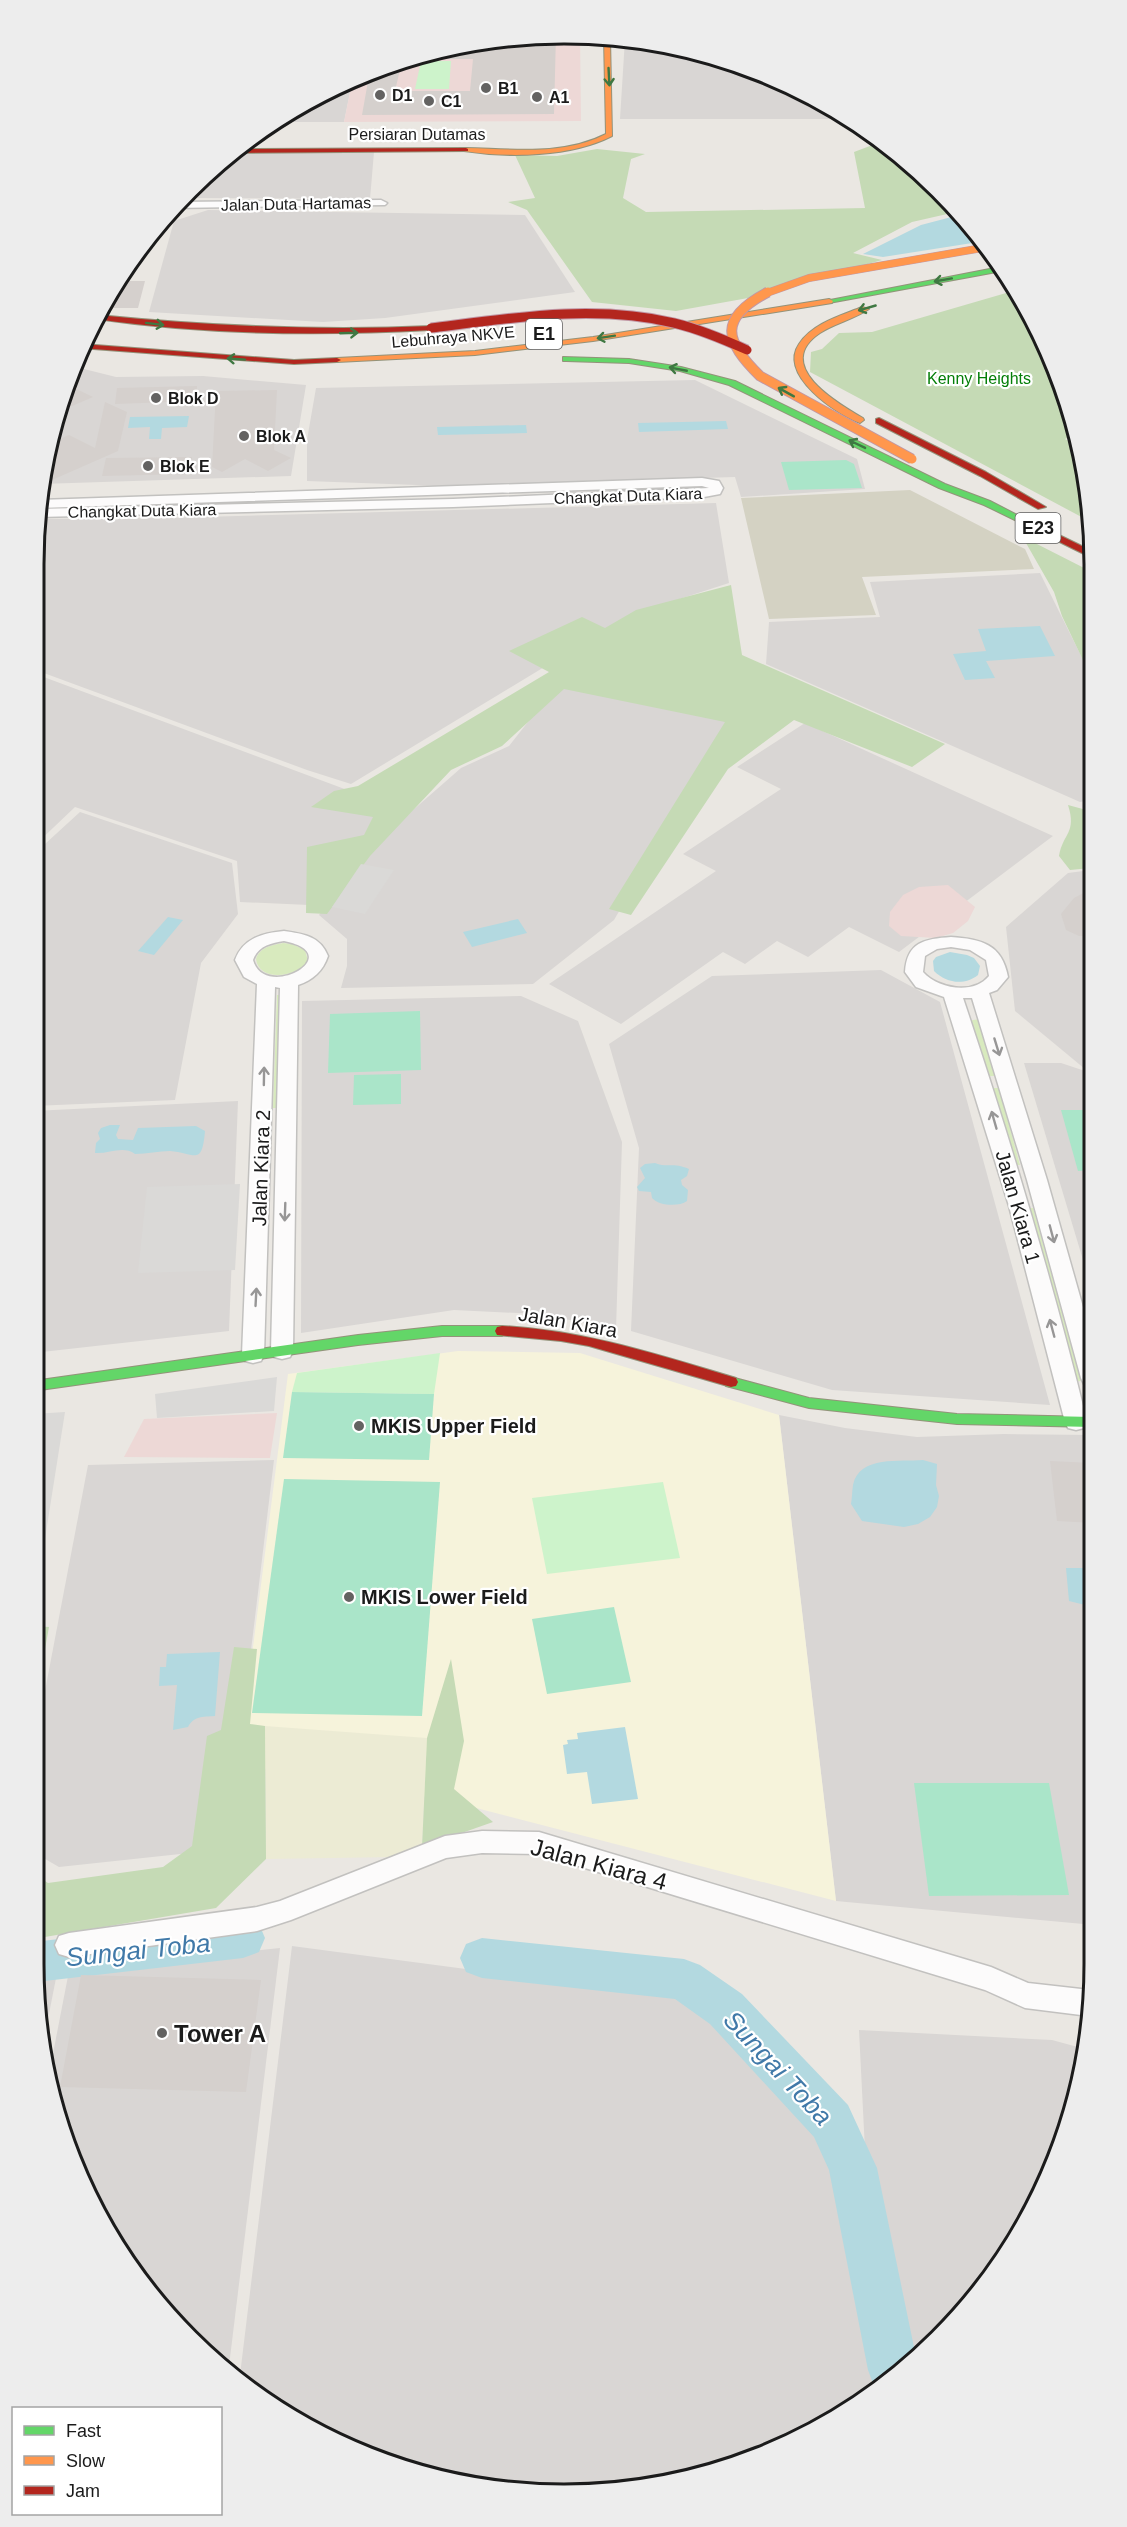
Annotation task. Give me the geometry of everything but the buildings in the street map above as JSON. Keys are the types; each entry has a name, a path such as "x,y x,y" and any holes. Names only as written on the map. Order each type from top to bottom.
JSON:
{"main road":[{"path":"592,137 610,135 607,46"},
{"name":"Persiaran Dutamas","path":"257,144 559,144 592,137"},
{"name":"Persiaran Dutamas","path":"247,151 553,150 575,148 592,137"},
{"path":"353,138 368,144"},
{"path":"431,145 451,138"},
{"path":"977,249 794,282 767,292 744,309 732,322 730,336 734,350 742,362 759,376 784,392 959,483 987,503"},
{"name":"Lebuhraya NKVE","path":"99,333 181,342 303,348 355,349 470,343 671,317 985,260"},
{"name":"Lebuhraya NKVE","path":"91,347 294,362 475,353 593,339 828,301 993,271"},
{"path":"791,373 805,380 879,421 983,474 1054,517 926,456 840,410 819,396 805,381 805,380 799,369 803,343 820,327 843,315 874,306 1000,281"},
{"path":"105,318 211,329 338,334 431,328 559,314 630,316 698,329 764,358"},
{"path":"294,362 417,365 541,359 629,361 681,369 732,383 942,486 987,503"},
{"name":"E23","path":"987,503 1083,551"},
{"name":"Jalan Kiara","path":"44,1384 442,1331 534,1331 587,1340 809,1403 957,1419 1084,1422"}],"street":[{"name":"Jalan Duta Hartamas","path":"188,205 381,203"},
{"name":"Changkat Duta Kiara","path":"46,513 464,503 704,493 715,491 716,488 714,484 702,482 47,504"},
{"path":"284,936 307,940 319,952 320,959 315,969 304,977 289,981 266,980 256,977 247,970 244,960 246,954 262,941 284,936"},
{"path":"961,942 987,952 998,963 999,972 996,980 990,986 979,991 952,993 927,985 914,970 913,961 917,953 937,943 961,942"},
{"name":"Jalan Kiara 2","path":"254,1355 266,980"},
{"name":"Jalan Kiara 2","path":"282,1351 289,981"},
{"name":"Jalan Kiara 1","path":"979,991 1037,1180 1084,1349"},
{"name":"Jalan Kiara 1","path":"952,993 1084,1422"},
{"name":"Jalan Kiara 4","path":"69,1946 257,1919 282,1912 329,1891 445,1847 482,1842 539,1843 991,1979 1025,1995 1082,2002"}],"shaded area":[{"path":"580,44 581,121 344,122 350,90 396,71 462,53 496,48"},
{"path":"624,47 665,53 731,71 793,97 833,119 620,119"},
{"path":"350,90 344,122 290,122"},
{"path":"374,152 370,199 194,198 245,153"},
{"path":"208,210 525,215 575,292 385,318 323,322 149,312 174,221"},
{"path":"82,368 116,377 203,376 306,385 291,476 50,484 61,429"},
{"path":"695,380 857,459 865,489 741,497 735,477 444,486 307,481 307,440 316,388"},
{"path":"910,490 1025,549 1034,569 862,577 876,615 769,619 741,498"},
{"path":"716,503 729,583 630,615 351,784 44,673 46,519 166,518"},
{"path":"1040,573 1084,662 1084,801 1080,802 766,664 769,622 880,617 870,582"},
{"path":"44,677 350,791 383,818 309,905 240,902 237,861 75,807 44,837"},
{"path":"561,680 732,717 614,920 533,984 341,988 347,966 347,939 319,915 364,853 461,768 509,746"},
{"path":"805,723 1053,836 899,952 849,927 808,957 777,941 745,964 723,952 621,1024 549,984 716,871 683,854 781,789 737,767"},
{"path":"80,812 232,863 238,914 201,963 175,1100 44,1106 44,845"},
{"path":"361,864 394,870 365,914 332,907"},
{"path":"1084,871 1084,1068 1015,1011 1006,927 1068,873"},
{"path":"948,885 975,907 968,921 953,933 936,938 901,936 889,926 890,912 903,895 919,887"},
{"path":"881,970 940,1002 1050,1405 832,1390 631,1331 639,1148 609,1044 712,976"},
{"path":"521,996 578,1021 622,1142 616,1329 539,1314 454,1310 301,1333 302,1001"},
{"path":"1024,1063 1061,1063 1084,1071 1084,1263"},
{"path":"238,1101 229,1331 44,1352 44,1110"},
{"path":"240,1184 235,1270 138,1273 147,1187"},
{"path":"458,1351 580,1353 779,1415 836,1901 453,1802 238,1764 288,1374"},
{"path":"277,1377 274,1411 157,1418 155,1394"},
{"path":"65,1412 44,1545 44,1413"},
{"path":"277,1413 270,1458 124,1457 144,1419"},
{"path":"779,1415 845,1428 917,1437 1004,1434 1084,1435 1084,1924 836,1901"},
{"path":"274,1460 227,1849 59,1867 44,1858 44,1696 88,1465"},
{"path":"292,1946 496,1973 680,1992 865,2150 859,2030 1052,2040 1077,2046 1066,2098 1044,2162 1014,2224 976,2280 931,2331 880,2376 824,2414 762,2444 698,2466 631,2479 564,2484 496,2479 429,2466 365,2444 303,2414 241,2371"},
{"path":"280,1948 230,2361 196,2331 151,2280 113,2224 83,2162 61,2098 52,2058 69,1971"},
{"path":"58,1968 47,2023 45,1998 44,1970"}],"green space":[{"path":"429,61 451,61 449,89 415,89 420,64"},
{"path":"872,145 906,173 947,214 912,222 853,253 882,260 748,298 676,311 592,302 527,210 508,202 535,198 515,155 557,156 597,149 645,154 631,159 623,198 646,212 865,208 854,152"},
{"name":"Kenny Heights","path":"1007,293 1030,334 1056,396 1068,438 1065,439 1069,441 1074,462 1081,517 810,372 811,352 822,349 839,333 872,332"},
{"path":"846,460 854,464 862,488 789,490 781,462"},
{"path":"1033,542 1084,568 1084,662 1062,616 1054,592 1026,543"},
{"path":"731,585 742,655 945,744 912,767 794,720 728,769 631,915 609,909 725,722 564,689 502,746 451,770 370,856 327,914 306,913 307,847 364,835 373,817 311,807 334,791 358,786 549,672 509,651 582,617 605,628 636,610"},
{"path":"1068,805 1084,809 1084,869 1070,870 1059,856 1070,827"},
{"path":"283,943 305,950 308,961 296,971 288,974 264,972 256,959 258,955 267,947"},
{"path":"277,995 283,995 280,1108 273,1108"},
{"path":"420,1011 421,1070 328,1073 330,1014"},
{"path":"980,1019 996,1076 983,1076 967,1021"},
{"path":"401,1074 401,1104 353,1105 354,1075"},
{"path":"987,1088 999,1088 1020,1165 1009,1165"},
{"path":"1061,1110 1084,1110 1084,1171 1078,1171"},
{"path":"1022,1208 1033,1208 1081,1381 1072,1382"},
{"path":"440,1353 434,1394 292,1392 297,1373"},
{"name":"MKIS Upper Field","path":"292,1392 434,1394 429,1460 283,1458"},
{"name":"MKIS Lower Field","path":"284,1479 440,1482 422,1716 252,1713"},
{"path":"663,1482 680,1558 547,1574 532,1498"},
{"path":"614,1607 631,1682 547,1694 532,1619"},
{"path":"44,1627 49,1627 44,1654"},
{"path":"234,1647 257,1649 250,1724 265,1726 266,1859 216,1908 44,1937 44,1880 48,1883 163,1867 192,1846 207,1736 221,1730"},
{"path":"451,1659 464,1741 454,1789 493,1822 422,1847 427,1738"},
{"path":"265,1726 427,1738 422,1847 396,1857 266,1859"},
{"path":"914,1783 1049,1783 1069,1895 929,1896"}],"water":[{"path":"951,217 973,243 883,257 863,254 921,225"},
{"path":"189,416 187,427 162,428 161,439 149,439 150,427 128,428 130,417"},
{"path":"726,421 728,429 639,432 638,423"},
{"path":"526,425 527,433 438,435 437,427"},
{"path":"1040,626 1055,656 986,661 995,678 965,680 953,654 986,651 978,629"},
{"path":"168,917 183,920 154,955 138,951"},
{"path":"518,919 527,933 472,947 463,932"},
{"path":"950,952 974,958 980,966 978,975 967,981 955,982 934,971 933,961 936,957"},
{"path":"120,1125 116,1135 118,1139 133,1140 138,1128 196,1126 205,1131 204,1142 202,1150 196,1155 170,1151 135,1154 126,1150 95,1153 96,1143 100,1139 98,1133 101,1128"},
{"path":"655,1163 689,1169 687,1176 681,1180 682,1185 688,1190 687,1201 679,1204 664,1204 655,1201 651,1192 639,1191 637,1187 645,1178 640,1168 645,1164"},
{"path":"923,1460 937,1464 936,1485 939,1496 937,1507 930,1517 918,1524 904,1527 862,1521 851,1504 853,1485 857,1475 863,1469 882,1462"},
{"path":"1066,1568 1084,1568 1084,1605 1069,1601"},
{"path":"220,1652 215,1716 199,1718 188,1727 173,1730 177,1685 159,1686 160,1667 166,1667 167,1654"},
{"path":"625,1727 638,1799 592,1804 587,1772 567,1774 563,1745 568,1744 567,1740 578,1739 577,1733"}],"waterway":[{"name":"Sungai Toba","path":"44,1961 243,1938"},
{"name":"Sungai Toba","path":"482,1958 684,1979 726,2009 831,2121 853,2168 892,2366"}],"traffic: fast":[{"path":"829,301 993,271"},
{"path":"566,359 629,361 681,369 732,383 942,486 987,503 1022,520"},
{"path":"44,1384 358,1340 442,1331 502,1331"},
{"path":"731,1382 809,1403 957,1419 1084,1422"}],"traffic: slow":[{"path":"466,150 521,152 560,150 595,143 610,135 607,46"},
{"path":"912,459 760,376 733,344 731,338 733,322 739,313 755,299 794,282 977,249"},
{"path":"337,360 475,353 593,339 829,301"},
{"path":"860,420 834,405 815,389 803,375 798,360 802,346 814,333 835,320 865,309"}],"traffic: jam":[{"path":"247,151 466,150"},
{"path":"431,328 522,317 614,314 674,323 747,350"},
{"path":"105,318 264,330 347,331 431,328"},
{"path":"91,347 294,362 337,360"},
{"path":"879,421 983,474 1041,507"},
{"path":"1022,520 1083,551"},
{"path":"502,1331 531,1332 589,1341 731,1382"}],"place":[{"name":"B1","path":"486,88"},
{"name":"D1","path":"380,95"},
{"name":"A1","path":"537,97"},
{"name":"C1","path":"429,101"},
{"name":"Blok D","path":"156,398"},
{"name":"Blok A","path":"244,436"},
{"name":"Blok E","path":"148,466"},
{"name":"MKIS Upper Field","path":"359,1426"},
{"name":"MKIS Lower Field","path":"349,1597"},
{"name":"Tower A","path":"162,2033"}]}
